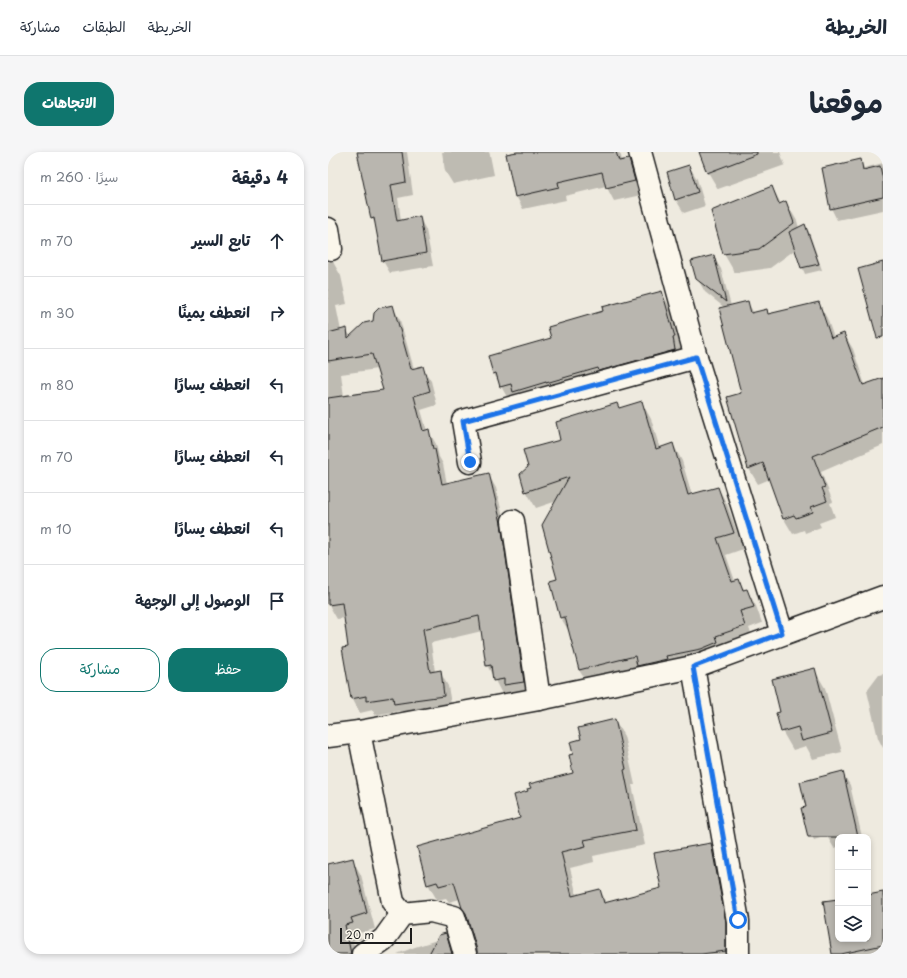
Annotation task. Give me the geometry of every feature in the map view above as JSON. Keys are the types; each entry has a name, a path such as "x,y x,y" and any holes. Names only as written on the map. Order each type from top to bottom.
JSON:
{"street":[{"path":"640,152 696,357 782,633"},
{"path":"470,462 463,421 696,357"},
{"path":"513,521 539,699"},
{"path":"328,736 359,732 539,699 693,667 883,597"},
{"path":"693,667 738,920 738,954"},
{"path":"359,732 393,902 402,914"},
{"path":"363,954 384,939 402,914 431,911 454,917 466,954"}],"building":[{"path":"357,152 402,152 406,182 391,185 397,221 420,216 426,253 382,261 374,218 371,219"},
{"path":"517,152 616,152 619,161 629,159 635,181 606,188 602,172 558,182 559,187 515,197 506,154"},
{"path":"699,152 757,152 757,154 707,173"},
{"path":"861,159 863,170 880,166 883,180 883,197 830,209 822,168"},
{"path":"689,165 698,192 675,200 667,172"},
{"path":"772,186 779,204 786,201 794,223 759,249 723,254 711,211"},
{"path":"805,224 819,264 801,268 789,232"},
{"path":"714,255 726,302 696,279 691,261"},
{"path":"883,262 883,337 877,338 858,269"},
{"path":"662,291 675,337 673,337 675,350 599,371 598,368 513,392 511,384 500,387 496,373 493,374 488,356 551,338 548,327 603,311 602,307"},
{"path":"748,301 751,313 767,309 768,314 819,302 831,338 844,333 863,385 883,378 883,427 813,456 825,487 822,488 827,501 811,507 813,512 796,518 794,515 783,519 763,463 748,469 727,397 741,393 719,308"},
{"path":"393,305 411,369 423,366 430,391 414,396 423,431 429,429 433,449 435,449 442,484 489,473 501,523 524,682 504,685 504,679 493,681 491,665 486,666 479,616 423,629 430,672 441,670 444,696 394,704 393,697 366,701 366,696 351,699 342,648 348,647 342,603 328,605 328,398 383,390 372,354 328,361 328,333 347,328 348,338 364,323 373,321 374,313 379,308"},
{"path":"642,401 656,449 673,443 688,495 718,487 734,533 717,538 732,581 739,579 743,590 747,589 754,607 740,611 745,626 716,636 718,642 701,649 666,656 667,659 637,666 635,656 579,670 565,617 560,618 550,581 557,579 542,525 569,477 525,492 520,474 528,467 523,450 560,440 556,422 617,403 619,408"},
{"path":"815,668 832,733 802,741 798,727 781,732 776,713 780,712 772,679"},
{"path":"615,719 626,769 624,770 636,830 584,840 586,846 561,852 572,896 600,889 604,903 661,888 654,853 711,843 726,922 726,951 701,954 477,954 466,913 462,908 454,882 439,886 437,882 427,885 417,847 520,818 514,795 528,791 527,789 531,788 529,784 573,773 569,755 573,754 570,742 581,739 578,728"},
{"path":"843,771 857,834 835,834 835,837 808,837 801,808 806,807 800,782"},
{"path":"353,858 367,913 351,918 353,923 345,925 351,954 328,954 328,864"},
{"path":"883,892 883,945 841,954 832,954 823,901 835,899 835,942 871,942 871,894"},
{"path":"446,933 452,954 429,954 439,935"}],"route":[{"path":"470,462 463,421 696,357 782,633 693,667 738,920"}]}
